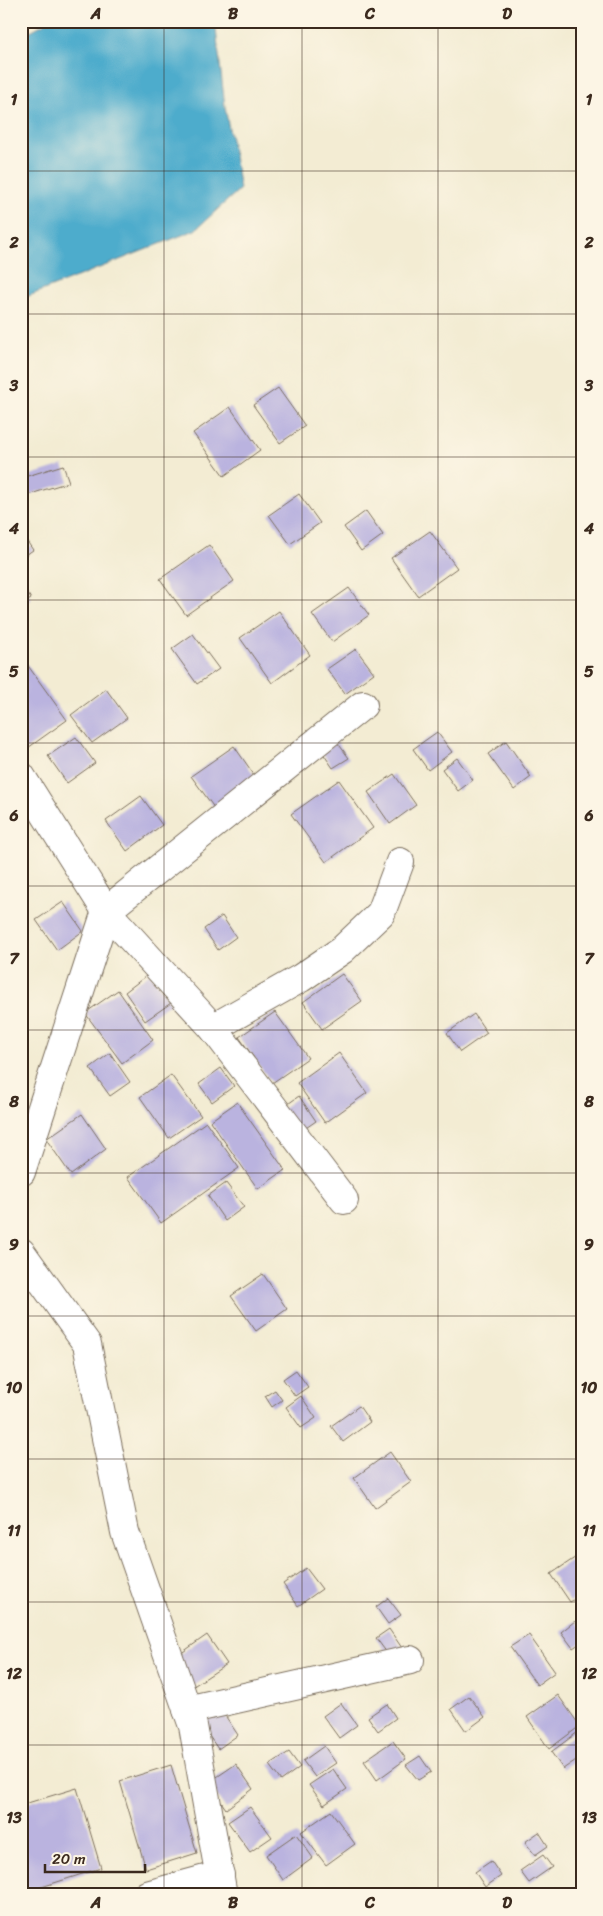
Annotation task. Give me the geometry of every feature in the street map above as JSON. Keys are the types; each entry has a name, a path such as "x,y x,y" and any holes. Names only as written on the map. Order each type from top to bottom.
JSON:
{"street":[{"path":"21,1172 106,911 364,705"},
{"path":"21,776 106,911 213,1028 344,1200"},
{"path":"213,1028 301,978 342,950 381,913 400,862"},
{"path":"21,1252 87,1344 125,1532 193,1726 221,1885 147,1895"},
{"path":"187,1710 410,1660"}],"water":[{"path":"49,21 215,21 225,107 240,189 195,230 21,299 21,36"}],"building":[{"path":"278,388 305,426 280,443 253,405"},
{"path":"230,407 260,450 224,476 193,433"},
{"path":"63,465 69,482 21,497 21,478"},
{"path":"299,494 320,523 290,544 269,515"},
{"path":"366,511 383,535 361,551 344,527"},
{"path":"430,531 457,568 418,596 391,558"},
{"path":"21,533 33,550 21,558"},
{"path":"209,545 234,581 186,615 160,579"},
{"path":"21,583 31,599 21,605"},
{"path":"349,588 369,615 332,642 312,614"},
{"path":"279,611 310,655 272,683 240,638"},
{"path":"193,634 219,669 197,684 172,649"},
{"path":"356,649 374,673 345,694 327,669"},
{"path":"21,656 67,720 25,750 21,745"},
{"path":"106,689 127,718 92,743 71,715"},
{"path":"437,732 452,752 428,770 413,749"},
{"path":"76,737 95,763 67,783 48,756"},
{"path":"506,741 531,777 514,790 488,754"},
{"path":"337,742 349,758 333,768 322,752"},
{"path":"234,746 257,779 215,809 191,776"},
{"path":"457,758 473,780 458,791 442,769"},
{"path":"394,774 416,805 390,824 368,792"},
{"path":"339,780 373,828 326,862 291,814"},
{"path":"141,796 162,825 127,851 106,821"},
{"path":"63,902 83,931 57,950 36,920"},
{"path":"222,916 236,937 218,950 204,929"},
{"path":"150,973 171,1003 145,1021 125,992"},
{"path":"342,974 362,1001 322,1029 303,1002"},
{"path":"118,990 153,1040 122,1063 85,1013"},
{"path":"275,1012 308,1058 272,1083 239,1037"},
{"path":"474,1014 487,1033 460,1052 447,1033"},
{"path":"110,1053 130,1082 110,1096 90,1068"},
{"path":"339,1053 367,1093 325,1123 297,1083"},
{"path":"221,1068 234,1086 212,1102 199,1084"},
{"path":"171,1075 201,1116 169,1138 140,1097"},
{"path":"299,1096 316,1121 284,1143 267,1119"},
{"path":"237,1102 285,1170 258,1189 210,1121"},
{"path":"82,1114 106,1149 71,1175 46,1139"},
{"path":"206,1122 239,1168 161,1223 128,1177"},
{"path":"226,1183 244,1207 225,1221 208,1196"},
{"path":"263,1274 287,1309 256,1331 231,1296"},
{"path":"296,1370 308,1387 295,1396 283,1379"},
{"path":"275,1390 282,1400 272,1407 265,1396"},
{"path":"301,1396 316,1418 301,1428 286,1407"},
{"path":"359,1406 370,1422 343,1442 331,1426"},
{"path":"390,1452 411,1482 375,1508 354,1478"},
{"path":"582,1553 582,1594 570,1602 551,1574"},
{"path":"306,1568 322,1589 298,1606 283,1584"},
{"path":"388,1598 401,1615 388,1624 376,1607"},
{"path":"575,1621 582,1629 582,1642 573,1648 561,1632"},
{"path":"389,1629 402,1648 390,1657 376,1638"},
{"path":"207,1635 227,1664 192,1687 173,1659"},
{"path":"529,1635 555,1672 537,1685 510,1647"},
{"path":"558,1695 580,1726 549,1749 527,1717"},
{"path":"469,1696 485,1717 466,1731 451,1709"},
{"path":"341,1703 357,1725 339,1738 323,1716"},
{"path":"387,1704 396,1718 378,1731 368,1717"},
{"path":"220,1708 238,1735 218,1749 200,1723"},
{"path":"578,1732 582,1737 582,1756 563,1769 551,1752"},
{"path":"393,1741 406,1759 377,1780 364,1761"},
{"path":"324,1746 336,1763 315,1777 303,1761"},
{"path":"289,1752 300,1767 281,1781 269,1765"},
{"path":"420,1756 431,1772 418,1780 406,1765"},
{"path":"236,1764 253,1789 226,1809 208,1783"},
{"path":"171,1765 197,1853 146,1869 120,1781"},
{"path":"333,1769 347,1789 324,1805 309,1785"},
{"path":"77,1788 101,1868 29,1891 21,1866 21,1805"},
{"path":"250,1807 272,1837 250,1852 228,1822"},
{"path":"331,1811 355,1844 326,1865 301,1832"},
{"path":"539,1832 548,1846 535,1855 525,1842"},
{"path":"296,1834 313,1858 283,1880 266,1855"},
{"path":"543,1855 552,1867 529,1883 520,1871"},
{"path":"491,1861 501,1876 485,1887 475,1872"}]}
